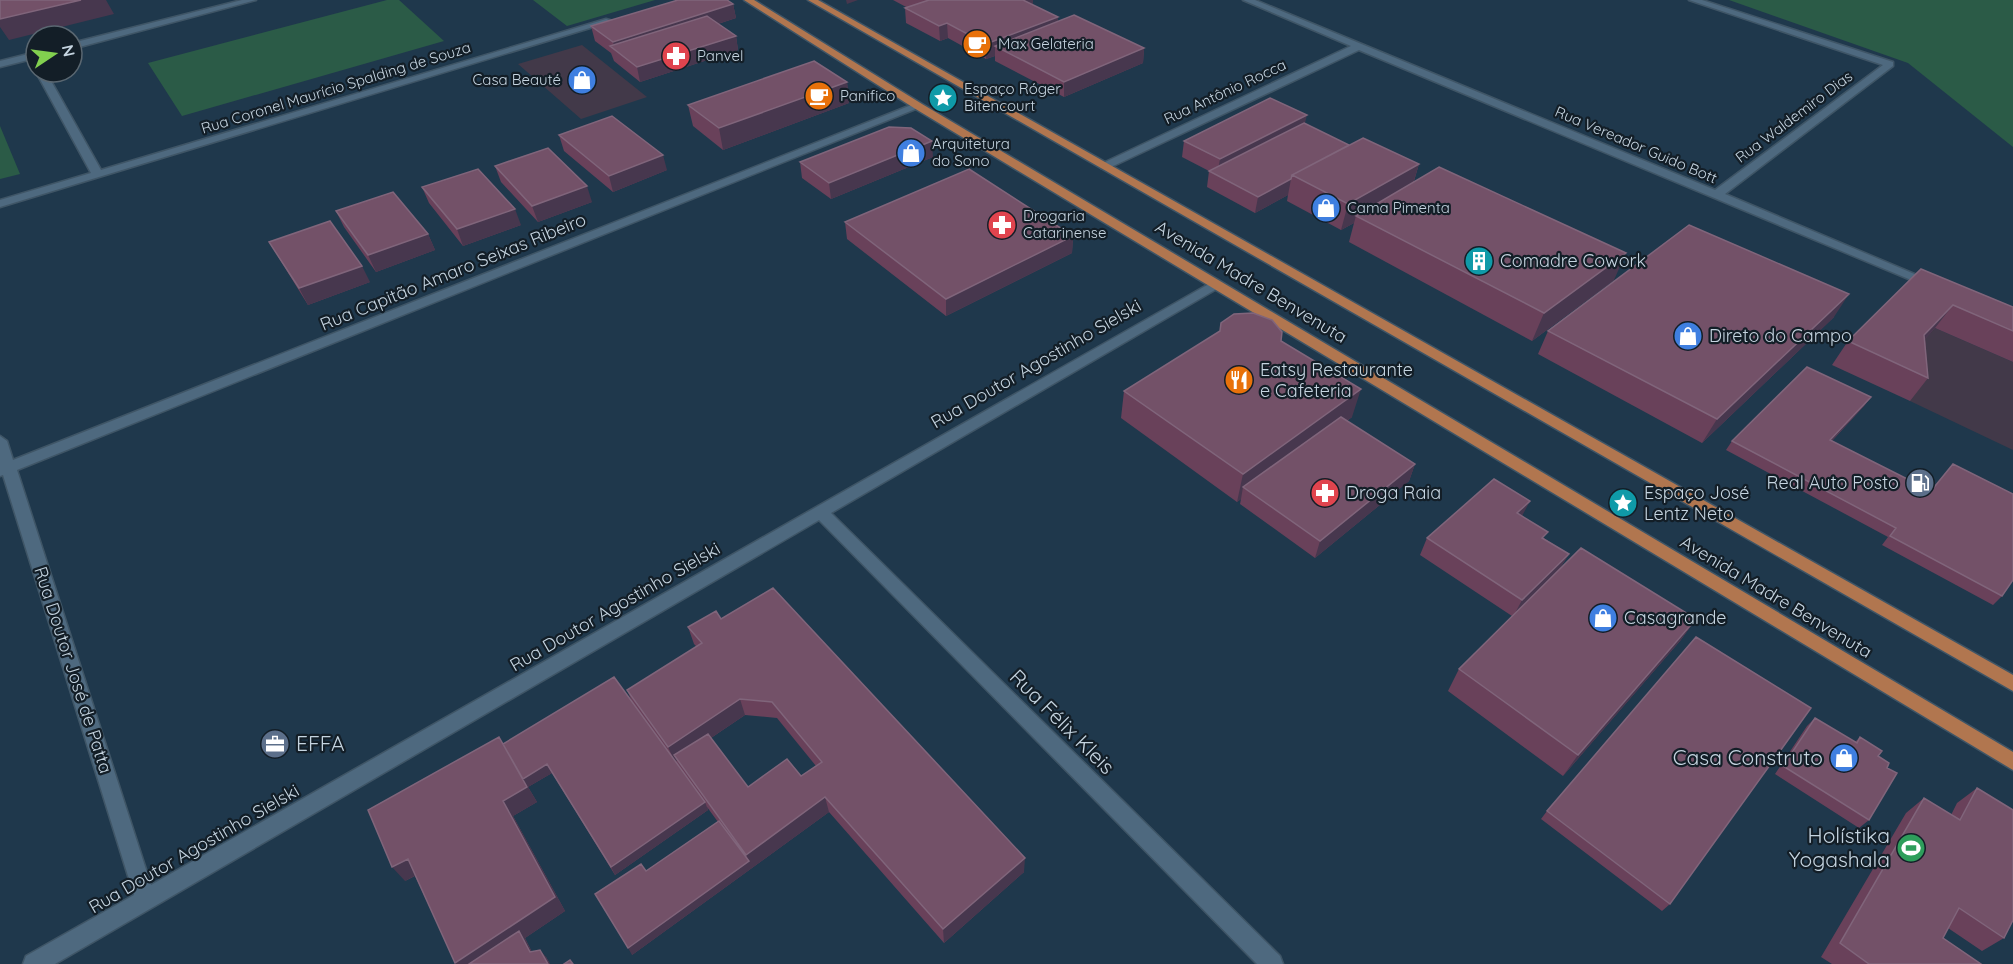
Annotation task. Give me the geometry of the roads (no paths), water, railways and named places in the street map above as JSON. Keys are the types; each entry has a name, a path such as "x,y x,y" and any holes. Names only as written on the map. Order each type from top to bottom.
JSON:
{"main road":[{"name":"Avenida Madre Benvenuta","path":"748,0 918,106 2013,762"},
{"name":"Avenida Madre Benvenuta","path":"812,0 2013,684"}],"street":[{"path":"84,43 252,0"},
{"name":"Rua Vereador Guido Bott","path":"1247,0 1947,290"},
{"name":"Rua Waldemiro Dias","path":"1693,0 1890,64 1716,195"},
{"name":"Rua Coronel Maurício Spalding de Souza","path":"0,204 624,17"},
{"name":"Rua Antônio Rocca","path":"1105,166 1359,46"},
{"path":"0,64 24,60"},
{"path":"47,84 98,175"},
{"name":"Rua Capitão Amaro Seixas Ribeiro","path":"4,469 918,106"},
{"name":"Rua Doutor Agostinho Sielski","path":"34,964 1216,284"},
{"name":"Rua Doutor José de Patta","path":"0,441 4,469 146,900"},
{"name":"Rua Félix Kleis","path":"820,511 1272,964"}],"place":[{"name":"Max Gelateria","path":"977,44"},
{"name":"Panvel","path":"676,56"},
{"name":"Casa Beauté","path":"582,80"},
{"name":"Panifico","path":"819,96"},
{"name":"Espaço Róger Bitencourt","path":"943,98"},
{"name":"Arquitetura do Sono","path":"911,153"},
{"name":"Cama Pimenta","path":"1326,208"},
{"name":"Drogaria Catarinense","path":"1002,225"},
{"name":"Comadre Cowork","path":"1479,261"},
{"name":"Direto do Campo","path":"1688,336"},
{"name":"Eatsy Restaurante e Cafeteria","path":"1239,380"},
{"name":"Real Auto Posto","path":"1920,483"},
{"name":"Droga Raia","path":"1325,493"},
{"name":"Espaço José Lentz Neto","path":"1623,503"},
{"name":"Casagrande","path":"1603,618"},
{"name":"EFFA","path":"275,744"},
{"name":"Casa Construto","path":"1844,758"},
{"name":"Holístika Yogashala","path":"1911,848"}]}
